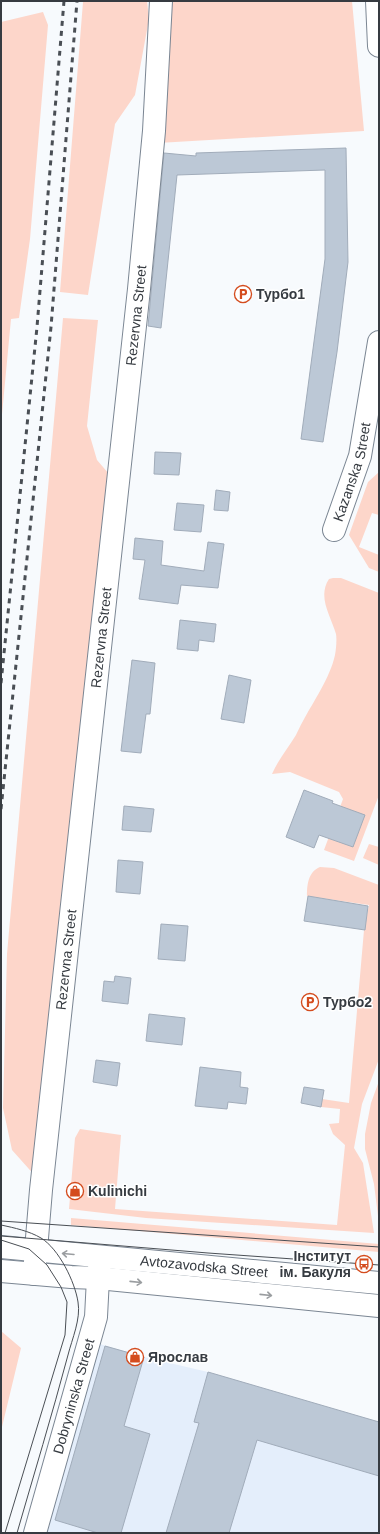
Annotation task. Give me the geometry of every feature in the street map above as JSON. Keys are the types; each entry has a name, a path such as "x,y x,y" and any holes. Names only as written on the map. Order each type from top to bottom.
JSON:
{"street":[{"name":"Rezervna Street","path":"34,1274 33,1250 42,1182 139,289 154,131 161,1"},
{"path":"377,1 379,46"},
{"name":"Kazanska Street","path":"334,530 360,456 379,342"},
{"name":"Avtozavodska Street","path":"1,1247 33,1250 99,1268 379,1306"},
{"name":"Avtozavodska Street","path":"1,1271 34,1274 99,1268 379,1283"},
{"name":"Dobryninska Street","path":"36,1533 96,1317 99,1268"}],"shaded area":[{"path":"147,1 149,19 135,95 115,124 88,295 60,292 83,2"},
{"path":"169,1 352,1 364,131 158,143"},
{"path":"43,12 48,25 30,239 19,318 11,319 1,425 1,22"},
{"path":"63,318 98,320 87,426 97,460 109,474 37,1178 12,1150 3,1108 7,954"},
{"path":"379,472 379,515 372,513 359,547 379,555 379,572 369,568 349,535 368,482"},
{"path":"341,578 379,593 379,795 354,861 324,850 343,799 339,792 290,772 272,774 296,735 333,664 336,634 326,606 324,593 329,579"},
{"path":"369,844 379,847 379,865 363,858"},
{"path":"320,867 334,868 379,885 379,1059 362,1104 354,1148 363,1163 374,1233 146,1218 69,1209 75,1138 80,1129 121,1135 115,1209 337,1225 345,1145 333,1134 329,1124 339,1123 340,1109 321,1107 322,1099 349,1103 364,930 369,905 307,896 309,879 313,872"},
{"path":"379,1081 379,1224 374,1184 365,1149 365,1134 371,1103"},
{"path":"71,1218 379,1244 379,1252 71,1225"},
{"path":"1,1331 21,1348 1,1431"},
{"path":"100,1344 144,1357 208,1372 379,1422 379,1533 43,1533"}],"building":[{"path":"346,148 348,262 337,352 323,442 301,439 325,259 325,170 177,175 161,328 148,326 164,153 196,156 196,153"},
{"path":"155,452 181,453 179,475 154,474"},
{"path":"216,490 230,492 228,511 214,510"},
{"path":"177,503 204,505 201,532 174,530"},
{"path":"135,538 163,541 161,565 204,571 208,542 224,544 218,588 181,585 178,604 139,599 145,560 133,559"},
{"path":"180,620 216,624 214,642 199,640 198,651 177,649"},
{"path":"132,660 155,663 150,714 146,714 141,753 121,751"},
{"path":"229,675 251,680 244,723 221,719"},
{"path":"304,790 333,801 332,803 365,815 353,847 319,835 314,848 286,837"},
{"path":"124,806 154,809 151,832 122,830"},
{"path":"118,860 143,862 140,894 116,892"},
{"path":"308,896 368,906 365,930 304,921"},
{"path":"161,924 188,926 185,961 158,959"},
{"path":"115,976 131,978 128,1004 102,1001 104,981 114,982"},
{"path":"149,1014 185,1018 182,1045 146,1041"},
{"path":"96,1060 120,1063 117,1086 93,1082"},
{"path":"200,1067 241,1072 240,1087 248,1088 246,1104 228,1102 227,1109 195,1106"},
{"path":"304,1087 324,1090 321,1107 301,1103"},
{"path":"105,1346 144,1357 124,1426 150,1434 121,1533 98,1533 55,1520"},
{"path":"208,1372 379,1422 379,1476 257,1440 229,1533 166,1533 199,1423 194,1422"}],"tram line":[{"path":"1,1221 379,1247"},
{"path":"1,1225 22,1230 41,1238 48,1243 60,1258 70,1276 79,1309 76,1329 17,1533"},
{"path":"1,1236 379,1265"},
{"path":"1,1240 29,1249 47,1265 61,1287 67,1302 65,1335 5,1533"}],"railway":[{"path":"1,683 37,327 64,1"},
{"path":"1,809 51,327 77,1"}],"place":[{"name":"Турбо1","path":"243,294"},
{"name":"Турбо2","path":"310,1002"},
{"name":"Kulinichi","path":"75,1191"},
{"name":"Інститут ім. Бакуля","path":"364,1264"},
{"name":"Ярослав","path":"135,1357"}]}
